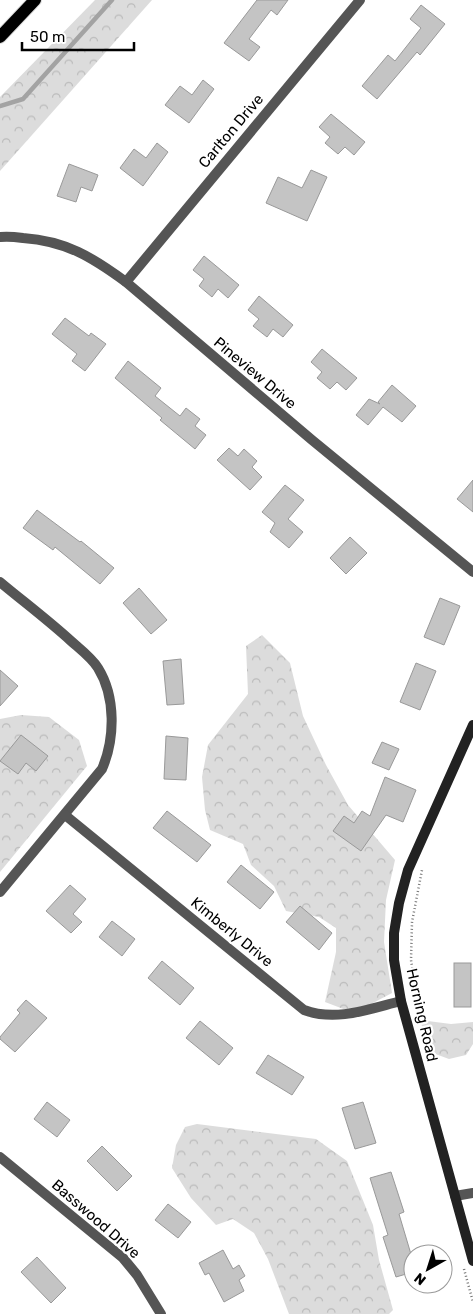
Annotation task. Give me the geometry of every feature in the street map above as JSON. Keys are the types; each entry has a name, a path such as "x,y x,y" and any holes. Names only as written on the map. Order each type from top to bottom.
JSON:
{"main road":[{"path":"0,37 35,0"}],"street":[{"name":"Carlton Drive","path":"126,282 360,0"},
{"name":"Pineview Drive","path":"0,237 50,241 88,256 126,282 312,440 473,572"},
{"path":"0,582 48,620 97,667 104,679 110,701 112,720 106,761 102,769 0,892"},
{"name":"Horning Road","path":"473,725 408,870 399,903 394,934 394,960 404,1014 473,1261"},
{"name":"Kimberly Drive","path":"65,815 304,1010 314,1013 338,1015 359,1012 401,1001"},
{"name":"Basswood Drive","path":"0,1157 123,1258 137,1275 161,1314"},
{"path":"456,1196 473,1193"}],"path":[{"path":"404,1014 419,1011 411,960 412,922 425,862"},
{"path":"462,1264 473,1302"}],"green space":[{"path":"95,0 152,0 0,171 0,97"},
{"path":"262,635 290,663 303,716 326,765 348,805 395,860 386,900 384,942 392,993 354,1013 325,1002 336,952 336,928 319,917 286,911 274,886 251,865 243,844 210,830 205,810 202,777 208,745 248,694 246,646"},
{"path":"21,715 49,717 79,740 87,766 0,872 0,719"},
{"path":"420,1020 451,1024 473,1022 473,1044 466,1055 449,1059 430,1052"},
{"path":"197,1124 316,1139 347,1161 373,1225 379,1260 393,1310 389,1314 289,1314 268,1259 254,1233 233,1219 216,1225 191,1198 172,1168 176,1145 185,1127"}],"building":[{"path":"257,0 288,0 277,15 271,10 249,39 260,47 249,61 224,43"},
{"path":"421,5 445,24 420,55 417,52 377,99 362,86 388,55 395,61 421,28 410,19"},
{"path":"203,80 214,89 189,123 165,105 180,86 192,95"},
{"path":"331,114 365,142 354,155 345,147 338,154 325,143 330,137 319,127"},
{"path":"157,143 168,152 143,186 120,168 134,149 146,158"},
{"path":"69,164 98,175 92,191 81,187 76,202 57,196"},
{"path":"311,170 327,177 307,221 266,203 278,177 302,188"},
{"path":"204,256 239,285 228,298 218,289 212,297 199,286 204,279 193,270"},
{"path":"259,296 293,325 283,337 273,329 267,337 253,326 259,319 248,310"},
{"path":"65,318 89,336 91,333 106,344 85,371 72,361 77,354 52,334"},
{"path":"322,349 357,378 346,390 337,382 330,389 317,378 322,372 311,362"},
{"path":"128,361 161,388 155,396 180,416 186,408 200,419 195,426 206,435 195,449 160,420 162,418 115,378"},
{"path":"392,385 416,406 402,422 383,407 368,425 356,415 369,399 380,404 378,402"},
{"path":"229,448 238,456 244,449 257,461 252,467 262,477 250,490 217,460"},
{"path":"473,480 473,512 457,499"},
{"path":"285,485 304,500 288,519 303,532 289,548 270,532 275,523 262,512"},
{"path":"37,510 81,541 114,568 100,584 55,547 53,550 23,528"},
{"path":"350,537 367,553 346,574 330,558"},
{"path":"139,588 167,620 151,634 123,603"},
{"path":"440,598 460,606 444,645 424,637"},
{"path":"181,659 184,704 167,705 163,661"},
{"path":"416,663 436,671 420,710 400,702"},
{"path":"0,670 18,686 0,706"},
{"path":"21,735 48,756 36,771 26,763 18,774 0,761"},
{"path":"166,736 188,738 186,780 164,779"},
{"path":"382,742 399,749 389,770 372,763"},
{"path":"385,777 416,790 403,822 386,815 361,851 333,831 344,816 354,823 362,811 370,816"},
{"path":"167,811 211,845 197,862 153,828"},
{"path":"241,865 274,892 260,909 227,882"},
{"path":"70,885 86,899 73,914 82,922 71,933 46,911"},
{"path":"300,906 332,933 319,950 286,922"},
{"path":"112,921 135,939 122,956 99,937"},
{"path":"162,961 194,988 180,1005 148,978"},
{"path":"454,963 471,963 471,1007 454,1007"},
{"path":"26,1000 47,1018 15,1052 0,1037 20,1013 17,1010"},
{"path":"200,1021 233,1048 219,1065 186,1038"},
{"path":"268,1055 304,1077 292,1095 256,1073"},
{"path":"47,1102 70,1120 57,1137 34,1119"},
{"path":"363,1102 376,1143 355,1149 342,1108"},
{"path":"102,1146 132,1176 117,1191 87,1161"},
{"path":"391,1172 404,1212 399,1214 408,1244 403,1244 403,1275 396,1277 383,1237 388,1235 370,1178"},
{"path":"168,1204 191,1222 178,1238 155,1220"},
{"path":"223,1250 233,1269 239,1265 245,1276 239,1280 244,1291 224,1302 209,1273 205,1275 199,1263"},
{"path":"37,1257 66,1288 51,1303 21,1272"}],"waterway":[{"path":"0,106 23,99 112,0"}]}
